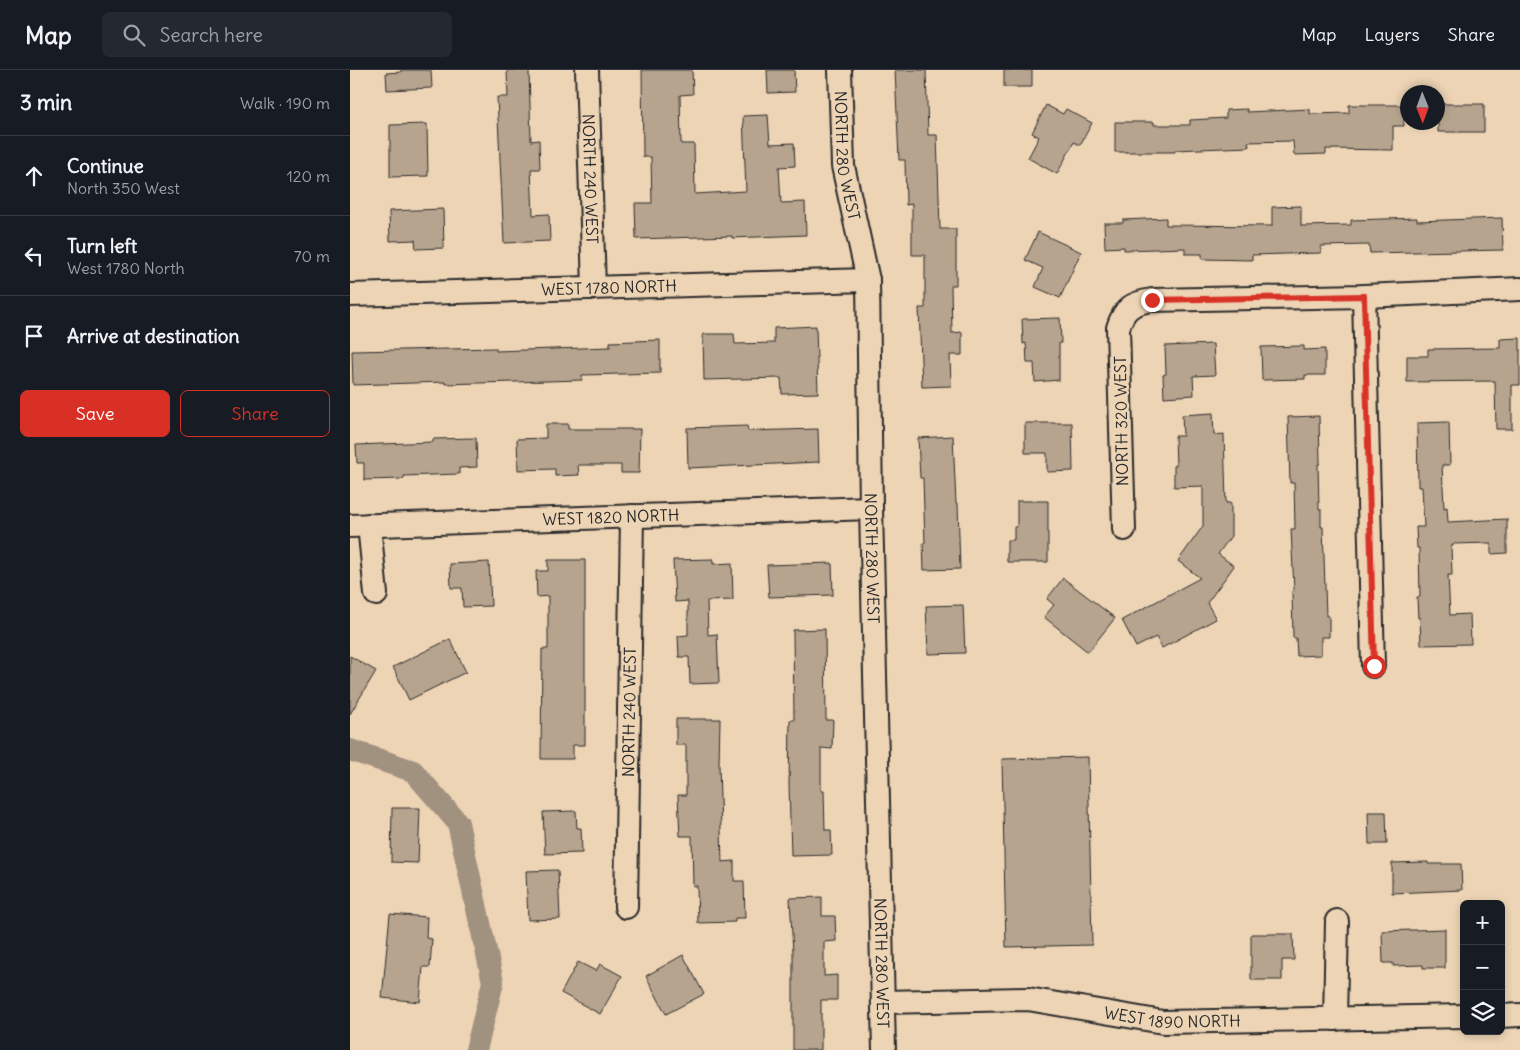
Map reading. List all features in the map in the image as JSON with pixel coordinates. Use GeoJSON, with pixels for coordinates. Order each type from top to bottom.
{"type":"FeatureCollection","features":[{"type":"Feature","properties":{"kind":"street","name":"NORTH 240 WEST"},"geometry":{"type":"LineString","coordinates":[[587,70],[594,288]]}},
{"type":"Feature","properties":{"kind":"street","name":"NORTH 280 WEST"},"geometry":{"type":"LineString","coordinates":[[840,70],[842,166],[868,280],[871,508],[884,1050]]}},
{"type":"Feature","properties":{"kind":"street","name":"WEST 1780 NORTH"},"geometry":{"type":"LineString","coordinates":[[350,295],[868,280]]}},
{"type":"Feature","properties":{"kind":"street"},"geometry":{"type":"LineString","coordinates":[[1374,666],[1364,296],[1520,289]]}},
{"type":"Feature","properties":{"kind":"street","name":"NORTH 320 WEST"},"geometry":{"type":"LineString","coordinates":[[1124,529],[1118,328],[1123,313],[1138,302],[1152,300],[1364,296]]}},
{"type":"Feature","properties":{"kind":"street","name":"WEST 1820 NORTH"},"geometry":{"type":"LineString","coordinates":[[360,526],[871,508]]}},
{"type":"Feature","properties":{"kind":"street","name":"NORTH 240 WEST"},"geometry":{"type":"LineString","coordinates":[[626,907],[632,516]]}},
{"type":"Feature","properties":{"kind":"street"},"geometry":{"type":"LineString","coordinates":[[360,526],[376,594]]}},
{"type":"Feature","properties":{"kind":"street"},"geometry":{"type":"LineString","coordinates":[[1335,1019],[1337,921]]}},
{"type":"Feature","properties":{"kind":"street","name":"WEST 1890 NORTH"},"geometry":{"type":"LineString","coordinates":[[882,1002],[1028,999],[1163,1022],[1460,1016]]}},
{"type":"Feature","properties":{"kind":"street"},"geometry":{"type":"LineString","coordinates":[[1505,1016],[1520,1015]]}},
{"type":"Feature","properties":{"kind":"building"},"geometry":{"type":"Polygon","coordinates":[[[401,70],[431,70],[432,88],[387,90],[386,73],[401,72],[401,70]]]}},
{"type":"Feature","properties":{"kind":"building"},"geometry":{"type":"Polygon","coordinates":[[[507,70],[529,70],[531,141],[539,140],[540,169],[531,169],[533,215],[549,214],[550,241],[504,243],[497,97],[508,97],[507,70]]]}},
{"type":"Feature","properties":{"kind":"building"},"geometry":{"type":"Polygon","coordinates":[[[642,70],[692,70],[693,94],[680,95],[681,144],[694,144],[695,194],[746,191],[743,116],[768,115],[770,144],[794,143],[795,166],[779,167],[781,203],[805,202],[806,235],[636,239],[635,203],[652,203],[651,157],[643,157],[642,70]]]}},
{"type":"Feature","properties":{"kind":"building"},"geometry":{"type":"Polygon","coordinates":[[[767,70],[794,70],[795,92],[768,93],[767,70]]]}},
{"type":"Feature","properties":{"kind":"building"},"geometry":{"type":"Polygon","coordinates":[[[895,70],[926,70],[928,135],[937,135],[940,229],[956,229],[956,285],[951,285],[952,333],[962,332],[962,355],[950,355],[951,386],[922,387],[919,308],[925,308],[925,255],[912,255],[912,204],[906,205],[905,160],[899,160],[895,70]]]}},
{"type":"Feature","properties":{"kind":"building"},"geometry":{"type":"Polygon","coordinates":[[[1004,70],[1032,70],[1032,87],[1004,87],[1004,70]]]}},
{"type":"Feature","properties":{"kind":"building"},"geometry":{"type":"Polygon","coordinates":[[[1445,104],[1484,104],[1484,132],[1438,132],[1438,130],[1445,130],[1445,104]]]}},
{"type":"Feature","properties":{"kind":"building"},"geometry":{"type":"Polygon","coordinates":[[[1046,105],[1063,114],[1066,109],[1092,123],[1080,145],[1074,142],[1057,174],[1028,158],[1039,137],[1032,133],[1046,105]]]}},
{"type":"Feature","properties":{"kind":"building"},"geometry":{"type":"Polygon","coordinates":[[[1349,105],[1400,105],[1400,126],[1393,126],[1393,150],[1326,149],[1326,154],[1294,155],[1293,141],[1248,142],[1249,147],[1175,150],[1175,152],[1115,152],[1115,122],[1154,122],[1154,125],[1190,125],[1190,120],[1226,118],[1226,110],[1247,109],[1247,112],[1310,109],[1310,114],[1349,113],[1349,105]]]}},
{"type":"Feature","properties":{"kind":"building"},"geometry":{"type":"Polygon","coordinates":[[[427,124],[428,176],[390,177],[390,125],[427,124]]]}},
{"type":"Feature","properties":{"kind":"building"},"geometry":{"type":"Polygon","coordinates":[[[1301,206],[1301,226],[1351,225],[1351,220],[1417,218],[1417,221],[1502,218],[1503,250],[1370,253],[1369,245],[1321,246],[1321,253],[1252,255],[1252,260],[1202,259],[1202,254],[1185,254],[1185,248],[1124,250],[1124,247],[1105,248],[1104,223],[1123,223],[1123,220],[1166,218],[1166,225],[1272,226],[1272,207],[1301,206]]]}},
{"type":"Feature","properties":{"kind":"building"},"geometry":{"type":"Polygon","coordinates":[[[443,209],[444,248],[416,249],[415,240],[390,241],[389,211],[443,209]]]}},
{"type":"Feature","properties":{"kind":"building"},"geometry":{"type":"Polygon","coordinates":[[[1038,232],[1081,252],[1060,298],[1035,287],[1043,268],[1025,260],[1038,232]]]}},
{"type":"Feature","properties":{"kind":"building"},"geometry":{"type":"Polygon","coordinates":[[[1060,318],[1059,380],[1035,382],[1034,363],[1027,363],[1026,343],[1023,344],[1022,319],[1060,318]]]}},
{"type":"Feature","properties":{"kind":"building"},"geometry":{"type":"Polygon","coordinates":[[[816,326],[818,393],[782,394],[781,378],[704,380],[703,334],[734,334],[735,344],[774,343],[774,328],[816,326]]]}},
{"type":"Feature","properties":{"kind":"building"},"geometry":{"type":"Polygon","coordinates":[[[1520,338],[1520,385],[1512,385],[1512,429],[1496,429],[1495,381],[1407,382],[1407,356],[1428,356],[1428,349],[1500,348],[1500,339],[1520,338]]]}},
{"type":"Feature","properties":{"kind":"building"},"geometry":{"type":"Polygon","coordinates":[[[660,340],[660,373],[582,375],[582,380],[353,385],[352,351],[496,348],[496,351],[610,347],[610,342],[660,340]]]}},
{"type":"Feature","properties":{"kind":"building"},"geometry":{"type":"Polygon","coordinates":[[[1213,344],[1215,375],[1193,376],[1194,395],[1164,397],[1163,375],[1166,374],[1165,346],[1213,344]]]}},
{"type":"Feature","properties":{"kind":"building"},"geometry":{"type":"Polygon","coordinates":[[[1304,346],[1304,350],[1325,349],[1325,375],[1305,375],[1305,379],[1262,380],[1261,347],[1304,346]]]}},
{"type":"Feature","properties":{"kind":"building"},"geometry":{"type":"Polygon","coordinates":[[[1213,413],[1214,435],[1224,434],[1226,503],[1231,503],[1231,536],[1218,554],[1234,566],[1207,603],[1216,619],[1162,648],[1156,637],[1136,647],[1122,620],[1200,578],[1178,561],[1203,526],[1203,486],[1174,487],[1174,466],[1176,466],[1175,436],[1183,436],[1182,415],[1213,413]]]}},
{"type":"Feature","properties":{"kind":"building"},"geometry":{"type":"Polygon","coordinates":[[[1319,416],[1319,509],[1321,509],[1321,527],[1323,527],[1326,616],[1329,616],[1329,637],[1321,637],[1321,655],[1297,656],[1296,638],[1293,638],[1292,591],[1294,590],[1291,529],[1295,529],[1294,483],[1290,483],[1288,417],[1319,416]]]}},
{"type":"Feature","properties":{"kind":"building"},"geometry":{"type":"Polygon","coordinates":[[[1449,422],[1450,465],[1442,465],[1444,508],[1447,507],[1448,522],[1507,519],[1507,553],[1491,554],[1491,543],[1453,544],[1451,546],[1452,575],[1448,575],[1450,615],[1470,614],[1471,644],[1421,645],[1417,597],[1420,597],[1419,548],[1417,548],[1416,527],[1424,527],[1422,487],[1418,487],[1417,423],[1449,422]]]}},
{"type":"Feature","properties":{"kind":"building"},"geometry":{"type":"Polygon","coordinates":[[[1025,423],[1072,423],[1073,471],[1047,472],[1047,453],[1025,453],[1025,423]]]}},
{"type":"Feature","properties":{"kind":"building"},"geometry":{"type":"Polygon","coordinates":[[[546,424],[568,424],[568,429],[640,429],[639,473],[621,473],[621,465],[578,465],[579,475],[555,476],[555,469],[518,470],[517,439],[546,438],[546,424]]]}},
{"type":"Feature","properties":{"kind":"building"},"geometry":{"type":"Polygon","coordinates":[[[747,426],[748,431],[818,429],[819,462],[688,468],[687,428],[747,426]]]}},
{"type":"Feature","properties":{"kind":"building"},"geometry":{"type":"Polygon","coordinates":[[[953,436],[960,569],[924,570],[923,478],[920,478],[918,438],[953,436]]]}},
{"type":"Feature","properties":{"kind":"building"},"geometry":{"type":"Polygon","coordinates":[[[476,438],[477,467],[459,468],[459,474],[404,476],[404,479],[364,480],[364,463],[357,463],[356,445],[433,442],[433,439],[476,438]]]}},
{"type":"Feature","properties":{"kind":"building"},"geometry":{"type":"Polygon","coordinates":[[[1017,501],[1048,501],[1048,562],[1007,562],[1007,540],[1014,540],[1014,527],[1017,527],[1017,501]]]}},
{"type":"Feature","properties":{"kind":"building"},"geometry":{"type":"Polygon","coordinates":[[[713,559],[713,564],[732,563],[733,600],[707,601],[708,635],[717,634],[719,683],[690,684],[689,657],[679,657],[678,636],[688,635],[688,601],[675,602],[673,560],[713,559]]]}},
{"type":"Feature","properties":{"kind":"building"},"geometry":{"type":"Polygon","coordinates":[[[548,560],[585,560],[585,745],[573,745],[573,759],[541,759],[542,649],[548,649],[548,596],[537,597],[536,571],[548,571],[548,560]]]}},
{"type":"Feature","properties":{"kind":"building"},"geometry":{"type":"Polygon","coordinates":[[[489,562],[491,606],[463,607],[462,588],[451,588],[450,564],[489,562]]]}},
{"type":"Feature","properties":{"kind":"building"},"geometry":{"type":"Polygon","coordinates":[[[832,563],[833,595],[769,597],[767,565],[832,563]]]}},
{"type":"Feature","properties":{"kind":"building"},"geometry":{"type":"Polygon","coordinates":[[[1063,578],[1115,618],[1088,652],[1044,617],[1054,605],[1047,599],[1063,578]]]}},
{"type":"Feature","properties":{"kind":"building"},"geometry":{"type":"Polygon","coordinates":[[[963,605],[965,653],[928,654],[926,606],[963,605]]]}},
{"type":"Feature","properties":{"kind":"building"},"geometry":{"type":"Polygon","coordinates":[[[825,629],[826,720],[833,720],[832,749],[821,748],[821,791],[824,791],[825,830],[831,830],[832,855],[791,856],[789,784],[790,720],[794,720],[793,630],[825,629]]]}},
{"type":"Feature","properties":{"kind":"building"},"geometry":{"type":"Polygon","coordinates":[[[450,639],[466,672],[409,700],[393,667],[450,639]]]}},
{"type":"Feature","properties":{"kind":"building"},"geometry":{"type":"Polygon","coordinates":[[[350,656],[376,671],[350,714],[350,656]]]}},
{"type":"Feature","properties":{"kind":"building"},"geometry":{"type":"Polygon","coordinates":[[[676,719],[720,719],[719,765],[722,862],[734,861],[734,881],[744,881],[745,918],[735,918],[735,922],[698,923],[697,886],[693,886],[692,836],[680,836],[678,795],[686,795],[686,745],[676,745],[676,719]]]}},
{"type":"Feature","properties":{"kind":"building"},"geometry":{"type":"Polygon","coordinates":[[[1088,757],[1092,945],[1006,947],[1002,759],[1088,757]]]}},
{"type":"Feature","properties":{"kind":"building"},"geometry":{"type":"Polygon","coordinates":[[[392,808],[420,808],[418,863],[391,862],[392,808]]]}},
{"type":"Feature","properties":{"kind":"building"},"geometry":{"type":"Polygon","coordinates":[[[576,811],[577,828],[581,828],[582,853],[545,854],[543,812],[576,811]]]}},
{"type":"Feature","properties":{"kind":"building"},"geometry":{"type":"Polygon","coordinates":[[[1368,812],[1386,812],[1387,844],[1369,844],[1368,812]]]}},
{"type":"Feature","properties":{"kind":"building"},"geometry":{"type":"Polygon","coordinates":[[[1428,862],[1428,864],[1461,864],[1462,890],[1392,893],[1392,863],[1428,862]]]}},
{"type":"Feature","properties":{"kind":"building"},"geometry":{"type":"Polygon","coordinates":[[[558,870],[560,919],[528,920],[526,871],[558,870]]]}},
{"type":"Feature","properties":{"kind":"building"},"geometry":{"type":"Polygon","coordinates":[[[822,897],[822,916],[835,916],[836,941],[824,942],[824,976],[837,975],[837,1000],[821,1000],[821,1050],[793,1050],[793,953],[790,898],[822,897]]]}},
{"type":"Feature","properties":{"kind":"building"},"geometry":{"type":"Polygon","coordinates":[[[390,914],[427,917],[426,938],[432,939],[430,967],[423,967],[420,1002],[382,998],[390,914]]]}},
{"type":"Feature","properties":{"kind":"building"},"geometry":{"type":"Polygon","coordinates":[[[1445,929],[1445,968],[1423,968],[1423,965],[1393,966],[1393,963],[1383,963],[1382,931],[1445,929]]]}},
{"type":"Feature","properties":{"kind":"building"},"geometry":{"type":"Polygon","coordinates":[[[1251,934],[1293,934],[1294,960],[1282,960],[1282,980],[1251,980],[1251,934]]]}},
{"type":"Feature","properties":{"kind":"building"},"geometry":{"type":"Polygon","coordinates":[[[683,955],[704,994],[666,1014],[646,976],[683,955]]]}},
{"type":"Feature","properties":{"kind":"building"},"geometry":{"type":"Polygon","coordinates":[[[578,962],[596,971],[600,964],[622,976],[600,1014],[561,993],[578,962]]]}},
{"type":"Feature","properties":{"kind":"waterway"},"geometry":{"type":"LineString","coordinates":[[350,750],[413,771],[458,823],[493,982],[476,1050]]}},
{"type":"Feature","properties":{"kind":"route"},"geometry":{"type":"LineString","coordinates":[[1152,300],[1364,296],[1374,666]]}}]}
